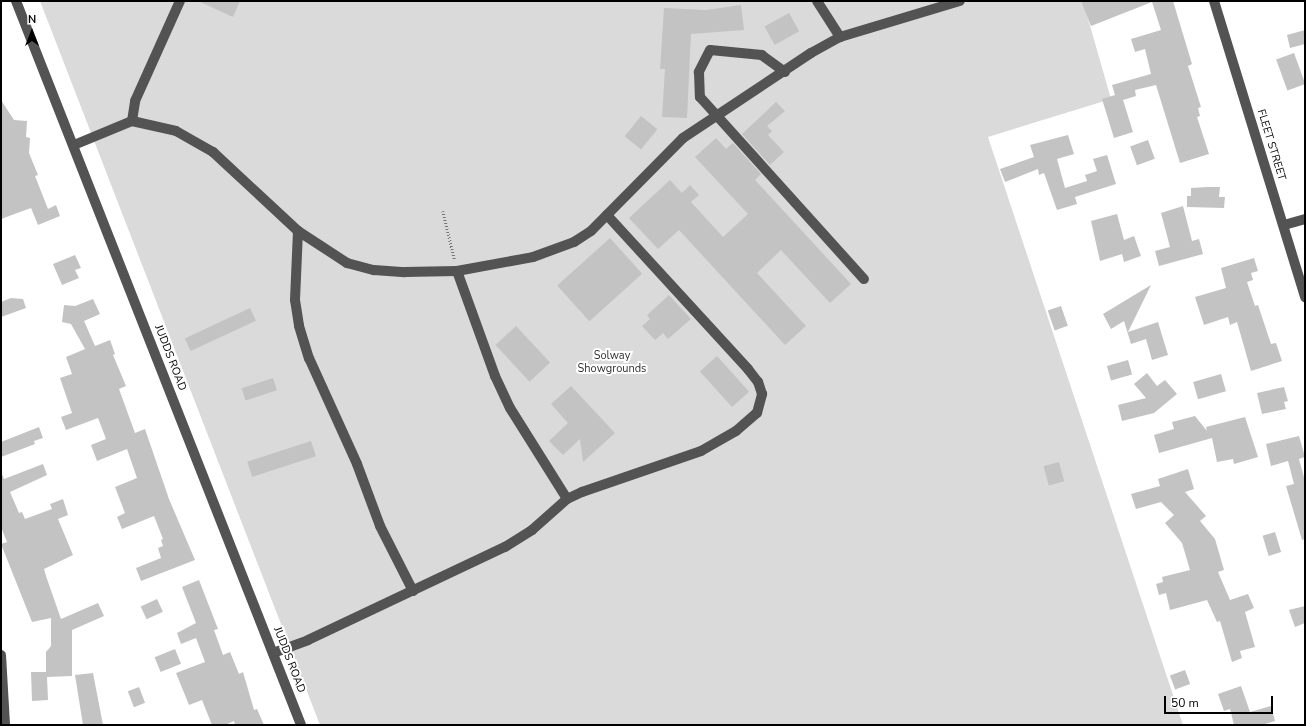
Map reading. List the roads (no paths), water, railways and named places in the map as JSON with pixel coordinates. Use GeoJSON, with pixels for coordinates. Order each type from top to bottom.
{"type":"FeatureCollection","features":[{"type":"Feature","properties":{"kind":"street","name":"JUDDS ROAD"},"geometry":{"type":"LineString","coordinates":[[16,1],[74,145],[301,725]]}},
{"type":"Feature","properties":{"kind":"street"},"geometry":{"type":"LineString","coordinates":[[132,121],[135,101],[180,1]]}},
{"type":"Feature","properties":{"kind":"street"},"geometry":{"type":"LineString","coordinates":[[817,1],[840,38]]}},
{"type":"Feature","properties":{"kind":"street"},"geometry":{"type":"LineString","coordinates":[[74,145],[132,121],[176,132],[213,152],[298,231],[317,246],[348,263],[374,270],[405,272],[457,271],[533,257],[556,250],[591,231],[683,138],[785,72],[811,53],[840,38],[960,1]]}},
{"type":"Feature","properties":{"kind":"street","name":"FLEET STREET"},"geometry":{"type":"LineString","coordinates":[[1214,1],[1305,297]]}},
{"type":"Feature","properties":{"kind":"street"},"geometry":{"type":"LineString","coordinates":[[785,72],[762,55],[710,50],[699,72],[700,97],[864,278]]}},
{"type":"Feature","properties":{"kind":"street"},"geometry":{"type":"LineString","coordinates":[[273,653],[308,640],[505,547],[532,530],[567,499],[712,446],[753,418],[762,401],[761,388],[748,369],[607,215]]}},
{"type":"Feature","properties":{"kind":"street"},"geometry":{"type":"LineString","coordinates":[[1284,225],[1305,219]]}},
{"type":"Feature","properties":{"kind":"street"},"geometry":{"type":"LineString","coordinates":[[298,231],[295,300],[299,326],[308,358],[357,464],[392,552],[413,591]]}},
{"type":"Feature","properties":{"kind":"street"},"geometry":{"type":"LineString","coordinates":[[457,271],[495,376],[510,408],[567,499]]}},
{"type":"Feature","properties":{"kind":"street"},"geometry":{"type":"LineString","coordinates":[[1,655],[5,725]]}},
{"type":"Feature","properties":{"kind":"park label","name":"Solway Showgrounds"},"geometry":{"type":"Point","coordinates":[612,363]}}]}
